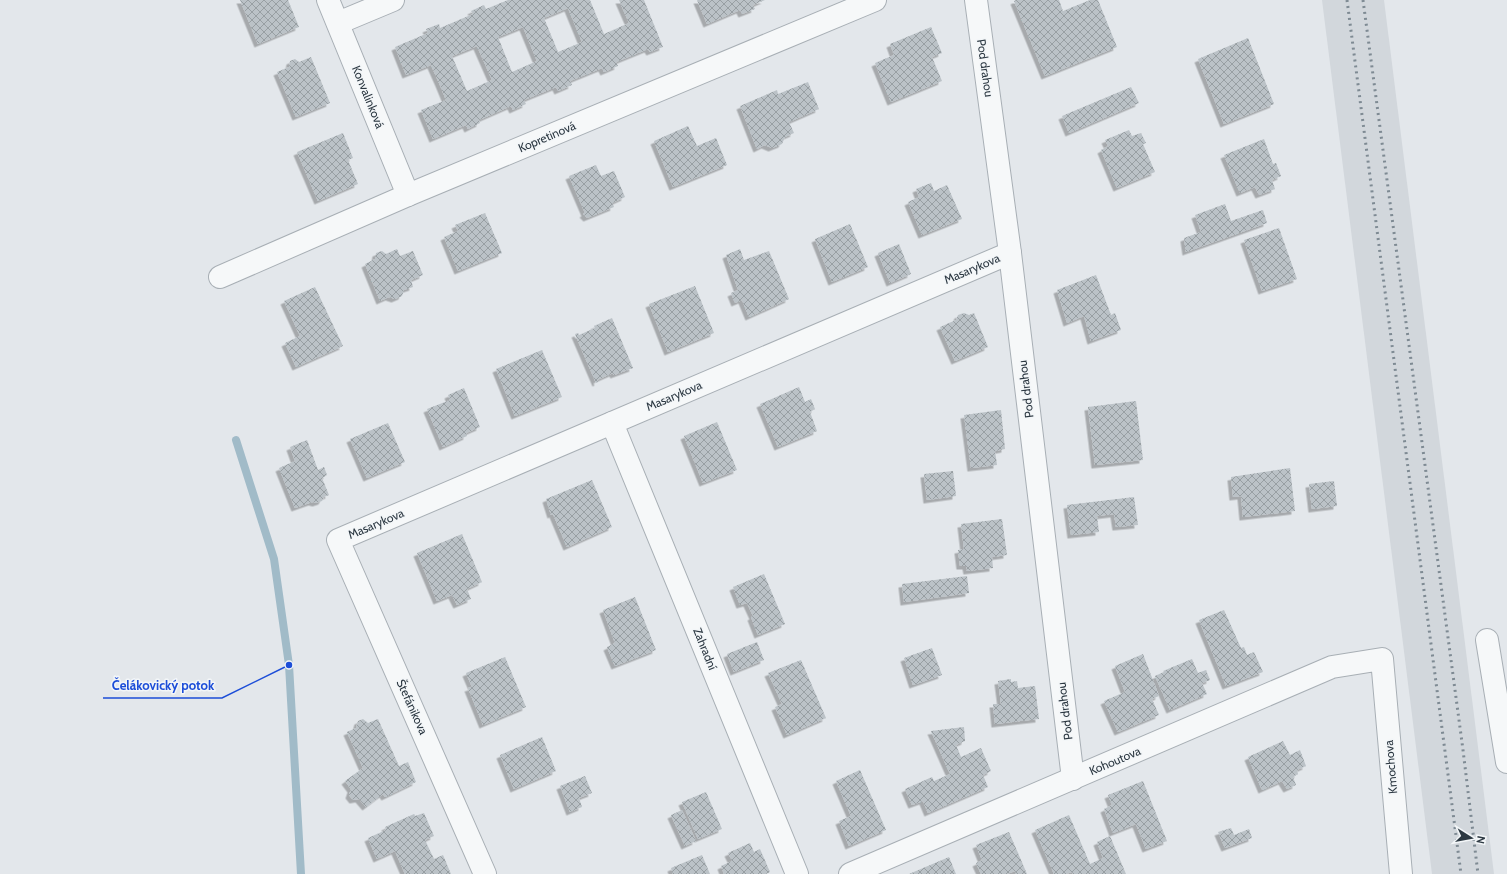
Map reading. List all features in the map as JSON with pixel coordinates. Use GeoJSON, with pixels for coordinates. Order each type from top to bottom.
{"type":"FeatureCollection","features":[{"type":"Feature","properties":{"kind":"street","name":"Konvalinková"},"geometry":{"type":"LineString","coordinates":[[328,0],[408,194]]}},
{"type":"Feature","properties":{"kind":"street"},"geometry":{"type":"LineString","coordinates":[[338,24],[393,0]]}},
{"type":"Feature","properties":{"kind":"street","name":"Kopretinová"},"geometry":{"type":"LineString","coordinates":[[220,277],[408,194],[875,0]]}},
{"type":"Feature","properties":{"kind":"street","name":"Pod drahou"},"geometry":{"type":"LineString","coordinates":[[976,0],[1010,253],[1073,779]]}},
{"type":"Feature","properties":{"kind":"street","name":"Masarykova"},"geometry":{"type":"LineString","coordinates":[[338,540],[1010,253]]}},
{"type":"Feature","properties":{"kind":"street","name":"Zahradní"},"geometry":{"type":"LineString","coordinates":[[612,423],[797,874]]}},
{"type":"Feature","properties":{"kind":"street","name":"Štefánikova"},"geometry":{"type":"LineString","coordinates":[[338,540],[486,874]]}},
{"type":"Feature","properties":{"kind":"street"},"geometry":{"type":"LineString","coordinates":[[1487,640],[1507,762]]}},
{"type":"Feature","properties":{"kind":"street","name":"Kohoutova"},"geometry":{"type":"LineString","coordinates":[[850,874],[1332,667],[1382,660]]}},
{"type":"Feature","properties":{"kind":"street","name":"Kmochova"},"geometry":{"type":"LineString","coordinates":[[1382,660],[1401,874]]}},
{"type":"Feature","properties":{"kind":"shaded area"},"geometry":{"type":"Polygon","coordinates":[[[1322,0],[1384,0],[1494,874],[1432,874],[1322,0]]]}},
{"type":"Feature","properties":{"kind":"building"},"geometry":{"type":"Polygon","coordinates":[[[240,0],[288,0],[299,27],[258,44],[240,0]]]}},
{"type":"Feature","properties":{"kind":"building"},"geometry":{"type":"Polygon","coordinates":[[[508,0],[590,0],[604,34],[629,23],[619,0],[644,0],[663,47],[650,52],[648,49],[616,62],[618,66],[604,72],[602,68],[570,81],[572,85],[558,91],[556,87],[524,100],[526,104],[513,110],[511,106],[479,120],[480,123],[468,129],[466,125],[433,139],[421,110],[446,100],[439,83],[431,65],[406,75],[395,47],[428,33],[426,29],[439,24],[440,28],[473,14],[471,11],[484,5],[486,9],[508,0]],[[568,8],[544,18],[558,52],[582,42],[568,8]],[[523,27],[498,37],[512,72],[537,61],[523,27]],[[477,46],[452,56],[467,91],[492,80],[477,46]]]}},
{"type":"Feature","properties":{"kind":"building"},"geometry":{"type":"Polygon","coordinates":[[[697,0],[765,0],[753,5],[755,9],[742,14],[740,10],[707,24],[697,0]]]}},
{"type":"Feature","properties":{"kind":"building"},"geometry":{"type":"Polygon","coordinates":[[[1059,0],[1063,11],[1090,0],[1098,0],[1117,47],[1045,76],[1014,1],[1059,0]]]}},
{"type":"Feature","properties":{"kind":"building"},"geometry":{"type":"Polygon","coordinates":[[[931,27],[942,53],[932,57],[942,81],[891,102],[875,63],[894,55],[890,44],[931,27]]]}},
{"type":"Feature","properties":{"kind":"building"},"geometry":{"type":"Polygon","coordinates":[[[1248,38],[1274,104],[1224,124],[1198,59],[1248,38]]]}},
{"type":"Feature","properties":{"kind":"building"},"geometry":{"type":"Polygon","coordinates":[[[311,57],[330,103],[296,117],[277,72],[289,67],[290,61],[295,59],[299,62],[311,57]]]}},
{"type":"Feature","properties":{"kind":"building"},"geometry":{"type":"Polygon","coordinates":[[[808,82],[819,109],[789,122],[794,133],[785,137],[782,144],[772,148],[765,145],[757,149],[740,106],[777,90],[778,94],[808,82]]]}},
{"type":"Feature","properties":{"kind":"building"},"geometry":{"type":"Polygon","coordinates":[[[1131,87],[1139,103],[1069,133],[1062,116],[1131,87]]]}},
{"type":"Feature","properties":{"kind":"building"},"geometry":{"type":"Polygon","coordinates":[[[688,126],[697,146],[716,138],[727,165],[673,187],[654,141],[688,126]]]}},
{"type":"Feature","properties":{"kind":"building"},"geometry":{"type":"Polygon","coordinates":[[[1129,130],[1132,136],[1141,133],[1146,143],[1143,144],[1155,172],[1117,188],[1101,150],[1108,146],[1105,140],[1129,130]]]}},
{"type":"Feature","properties":{"kind":"building"},"geometry":{"type":"Polygon","coordinates":[[[343,133],[353,158],[348,160],[358,184],[318,201],[297,152],[343,133]]]}},
{"type":"Feature","properties":{"kind":"building"},"geometry":{"type":"Polygon","coordinates":[[[1264,139],[1273,164],[1276,163],[1281,176],[1272,180],[1275,189],[1259,195],[1255,187],[1240,193],[1224,155],[1264,139]]]}},
{"type":"Feature","properties":{"kind":"building"},"geometry":{"type":"Polygon","coordinates":[[[596,165],[601,176],[614,171],[625,197],[612,203],[614,207],[587,218],[583,214],[585,213],[569,176],[596,165]]]}},
{"type":"Feature","properties":{"kind":"building"},"geometry":{"type":"Polygon","coordinates":[[[931,183],[934,191],[947,185],[962,219],[922,235],[908,202],[919,197],[916,189],[931,183]]]}},
{"type":"Feature","properties":{"kind":"building"},"geometry":{"type":"Polygon","coordinates":[[[1225,204],[1231,221],[1263,210],[1267,223],[1186,252],[1184,238],[1201,232],[1195,215],[1225,204]]]}},
{"type":"Feature","properties":{"kind":"building"},"geometry":{"type":"Polygon","coordinates":[[[485,213],[502,253],[458,271],[444,237],[458,231],[455,225],[485,213]]]}},
{"type":"Feature","properties":{"kind":"building"},"geometry":{"type":"Polygon","coordinates":[[[850,224],[868,267],[832,282],[815,239],[850,224]]]}},
{"type":"Feature","properties":{"kind":"building"},"geometry":{"type":"Polygon","coordinates":[[[1279,228],[1297,279],[1262,291],[1244,240],[1279,228]]]}},
{"type":"Feature","properties":{"kind":"building"},"geometry":{"type":"Polygon","coordinates":[[[899,244],[911,274],[890,283],[878,253],[899,244]]]}},
{"type":"Feature","properties":{"kind":"building"},"geometry":{"type":"Polygon","coordinates":[[[397,249],[400,256],[413,251],[423,275],[411,280],[413,287],[404,290],[402,296],[395,299],[389,297],[380,301],[365,264],[375,259],[376,253],[382,251],[386,254],[397,249]]]}},
{"type":"Feature","properties":{"kind":"building"},"geometry":{"type":"Polygon","coordinates":[[[740,249],[744,260],[769,251],[789,299],[749,317],[742,300],[735,303],[731,293],[738,290],[726,255],[740,249]]]}},
{"type":"Feature","properties":{"kind":"building"},"geometry":{"type":"Polygon","coordinates":[[[1096,275],[1111,315],[1115,313],[1121,330],[1091,341],[1084,316],[1067,323],[1057,290],[1096,275]]]}},
{"type":"Feature","properties":{"kind":"building"},"geometry":{"type":"Polygon","coordinates":[[[695,286],[714,333],[668,352],[649,304],[695,286]]]}},
{"type":"Feature","properties":{"kind":"building"},"geometry":{"type":"Polygon","coordinates":[[[315,287],[343,346],[296,367],[285,343],[300,336],[284,301],[315,287]]]}},
{"type":"Feature","properties":{"kind":"building"},"geometry":{"type":"Polygon","coordinates":[[[964,313],[969,315],[974,313],[988,347],[955,361],[940,327],[956,320],[958,315],[964,313]]]}},
{"type":"Feature","properties":{"kind":"building"},"geometry":{"type":"Polygon","coordinates":[[[612,318],[633,368],[614,375],[613,373],[597,380],[598,382],[596,383],[575,334],[578,333],[579,335],[612,318]]]}},
{"type":"Feature","properties":{"kind":"building"},"geometry":{"type":"Polygon","coordinates":[[[542,350],[562,397],[515,416],[496,369],[542,350]]]}},
{"type":"Feature","properties":{"kind":"building"},"geometry":{"type":"Polygon","coordinates":[[[799,387],[805,402],[811,399],[815,409],[810,412],[817,431],[778,447],[760,404],[799,387]]]}},
{"type":"Feature","properties":{"kind":"building"},"geometry":{"type":"Polygon","coordinates":[[[464,388],[480,427],[466,433],[467,436],[443,447],[427,409],[450,400],[448,395],[464,388]]]}},
{"type":"Feature","properties":{"kind":"building"},"geometry":{"type":"Polygon","coordinates":[[[1136,401],[1143,460],[1095,465],[1088,407],[1136,401]]]}},
{"type":"Feature","properties":{"kind":"building"},"geometry":{"type":"Polygon","coordinates":[[[1001,410],[1005,449],[995,451],[997,465],[971,468],[964,415],[1001,410]]]}},
{"type":"Feature","properties":{"kind":"building"},"geometry":{"type":"Polygon","coordinates":[[[717,422],[737,470],[703,483],[684,436],[717,422]]]}},
{"type":"Feature","properties":{"kind":"building"},"geometry":{"type":"Polygon","coordinates":[[[388,423],[405,462],[367,478],[350,439],[388,423]]]}},
{"type":"Feature","properties":{"kind":"building"},"geometry":{"type":"Polygon","coordinates":[[[307,440],[318,470],[324,467],[327,475],[322,478],[329,495],[324,497],[322,501],[316,503],[312,502],[295,508],[279,468],[295,461],[290,447],[307,440]]]}},
{"type":"Feature","properties":{"kind":"building"},"geometry":{"type":"Polygon","coordinates":[[[1290,468],[1295,511],[1243,517],[1241,496],[1233,497],[1231,477],[1290,468]]]}},
{"type":"Feature","properties":{"kind":"building"},"geometry":{"type":"Polygon","coordinates":[[[953,471],[956,496],[927,500],[924,474],[953,471]]]}},
{"type":"Feature","properties":{"kind":"building"},"geometry":{"type":"Polygon","coordinates":[[[592,480],[612,527],[567,547],[553,514],[551,515],[546,499],[592,480]]]}},
{"type":"Feature","properties":{"kind":"building"},"geometry":{"type":"Polygon","coordinates":[[[1334,481],[1337,506],[1312,509],[1309,484],[1334,481]]]}},
{"type":"Feature","properties":{"kind":"building"},"geometry":{"type":"Polygon","coordinates":[[[1134,497],[1138,525],[1116,527],[1114,514],[1097,516],[1099,532],[1071,535],[1067,505],[1134,497]]]}},
{"type":"Feature","properties":{"kind":"building"},"geometry":{"type":"Polygon","coordinates":[[[1002,519],[1007,555],[992,557],[993,568],[967,571],[966,566],[960,566],[958,550],[964,549],[961,524],[1002,519]]]}},
{"type":"Feature","properties":{"kind":"building"},"geometry":{"type":"Polygon","coordinates":[[[462,534],[482,582],[467,589],[471,599],[457,605],[452,595],[437,601],[417,553],[462,534]]]}},
{"type":"Feature","properties":{"kind":"building"},"geometry":{"type":"Polygon","coordinates":[[[764,574],[785,624],[758,635],[751,617],[753,616],[747,603],[740,605],[733,587],[764,574]]]}},
{"type":"Feature","properties":{"kind":"building"},"geometry":{"type":"Polygon","coordinates":[[[967,576],[969,593],[904,602],[902,584],[967,576]]]}},
{"type":"Feature","properties":{"kind":"building"},"geometry":{"type":"Polygon","coordinates":[[[635,597],[656,650],[615,666],[607,647],[615,643],[603,610],[635,597]]]}},
{"type":"Feature","properties":{"kind":"building"},"geometry":{"type":"Polygon","coordinates":[[[1224,610],[1241,648],[1244,647],[1247,655],[1254,652],[1263,672],[1226,686],[1199,620],[1224,610]]]}},
{"type":"Feature","properties":{"kind":"building"},"geometry":{"type":"Polygon","coordinates":[[[757,642],[764,660],[734,672],[727,654],[757,642]]]}},
{"type":"Feature","properties":{"kind":"building"},"geometry":{"type":"Polygon","coordinates":[[[932,648],[942,675],[913,685],[904,658],[932,648]]]}},
{"type":"Feature","properties":{"kind":"building"},"geometry":{"type":"Polygon","coordinates":[[[1143,654],[1159,696],[1152,699],[1159,715],[1118,732],[1104,701],[1125,692],[1115,666],[1143,654]]]}},
{"type":"Feature","properties":{"kind":"building"},"geometry":{"type":"Polygon","coordinates":[[[505,657],[526,707],[483,725],[468,688],[472,687],[466,673],[505,657]]]}},
{"type":"Feature","properties":{"kind":"building"},"geometry":{"type":"Polygon","coordinates":[[[1192,659],[1198,673],[1206,670],[1210,680],[1202,683],[1207,694],[1170,710],[1155,676],[1164,672],[1163,671],[1192,659]]]}},
{"type":"Feature","properties":{"kind":"building"},"geometry":{"type":"Polygon","coordinates":[[[801,660],[826,718],[787,735],[775,707],[782,704],[768,673],[801,660]]]}},
{"type":"Feature","properties":{"kind":"building"},"geometry":{"type":"Polygon","coordinates":[[[1011,679],[1011,682],[1017,681],[1018,688],[1035,686],[1039,719],[995,724],[993,704],[1001,704],[998,681],[1011,679]]]}},
{"type":"Feature","properties":{"kind":"building"},"geometry":{"type":"Polygon","coordinates":[[[363,719],[368,723],[378,719],[399,766],[408,762],[416,782],[385,797],[383,794],[366,807],[359,799],[353,800],[349,795],[351,789],[345,781],[363,768],[347,732],[356,728],[358,721],[363,719]]]}},
{"type":"Feature","properties":{"kind":"building"},"geometry":{"type":"Polygon","coordinates":[[[964,727],[965,741],[956,745],[961,757],[981,748],[991,771],[983,775],[988,787],[928,813],[923,801],[912,805],[905,789],[932,777],[934,781],[950,774],[931,731],[964,727]]]}},
{"type":"Feature","properties":{"kind":"building"},"geometry":{"type":"Polygon","coordinates":[[[542,737],[556,771],[514,789],[500,755],[542,737]]]}},
{"type":"Feature","properties":{"kind":"building"},"geometry":{"type":"Polygon","coordinates":[[[1283,741],[1290,755],[1300,750],[1306,766],[1297,770],[1298,774],[1293,777],[1296,785],[1287,789],[1282,781],[1262,790],[1248,757],[1283,741]]]}},
{"type":"Feature","properties":{"kind":"building"},"geometry":{"type":"Polygon","coordinates":[[[860,770],[886,830],[849,846],[839,821],[851,816],[836,781],[860,770]]]}},
{"type":"Feature","properties":{"kind":"building"},"geometry":{"type":"Polygon","coordinates":[[[585,776],[592,793],[579,798],[582,807],[570,812],[560,786],[585,776]]]}},
{"type":"Feature","properties":{"kind":"building"},"geometry":{"type":"Polygon","coordinates":[[[1143,781],[1167,841],[1146,849],[1136,824],[1113,833],[1104,809],[1112,805],[1108,795],[1143,781]]]}},
{"type":"Feature","properties":{"kind":"building"},"geometry":{"type":"Polygon","coordinates":[[[706,792],[722,829],[698,839],[682,802],[706,792]]]}},
{"type":"Feature","properties":{"kind":"building"},"geometry":{"type":"Polygon","coordinates":[[[682,810],[696,841],[685,846],[671,815],[682,810]]]}},
{"type":"Feature","properties":{"kind":"building"},"geometry":{"type":"Polygon","coordinates":[[[424,813],[434,836],[425,840],[434,859],[443,855],[451,874],[405,874],[395,851],[377,859],[368,838],[386,830],[385,827],[414,814],[415,816],[424,813]]]}},
{"type":"Feature","properties":{"kind":"building"},"geometry":{"type":"Polygon","coordinates":[[[1069,815],[1090,864],[1103,858],[1097,842],[1110,836],[1126,874],[1073,874],[1072,872],[1066,874],[1054,874],[1035,830],[1069,815]]]}},
{"type":"Feature","properties":{"kind":"building"},"geometry":{"type":"Polygon","coordinates":[[[1231,828],[1234,835],[1249,829],[1252,838],[1225,848],[1218,832],[1231,828]]]}},
{"type":"Feature","properties":{"kind":"building"},"geometry":{"type":"Polygon","coordinates":[[[1009,832],[1027,874],[1016,874],[1015,871],[1007,874],[981,874],[976,863],[982,860],[976,845],[1009,832]]]}},
{"type":"Feature","properties":{"kind":"building"},"geometry":{"type":"Polygon","coordinates":[[[750,843],[754,852],[760,849],[770,872],[766,874],[724,874],[721,866],[732,861],[728,853],[750,843]]]}},
{"type":"Feature","properties":{"kind":"building"},"geometry":{"type":"Polygon","coordinates":[[[702,855],[710,874],[673,874],[671,868],[702,855]]]}},
{"type":"Feature","properties":{"kind":"building"},"geometry":{"type":"Polygon","coordinates":[[[949,857],[956,874],[909,874],[949,857]]]}},
{"type":"Feature","properties":{"kind":"waterway"},"geometry":{"type":"LineString","coordinates":[[236,440],[274,559],[289,665],[301,874]]}},
{"type":"Feature","properties":{"kind":"railway"},"geometry":{"type":"LineString","coordinates":[[1347,0],[1461,874]]}},
{"type":"Feature","properties":{"kind":"railway"},"geometry":{"type":"LineString","coordinates":[[1363,0],[1463,750],[1478,874]]}},
{"type":"Feature","properties":{"kind":"place","name":"Čelákovický potok"},"geometry":{"type":"Point","coordinates":[289,665]}}]}
